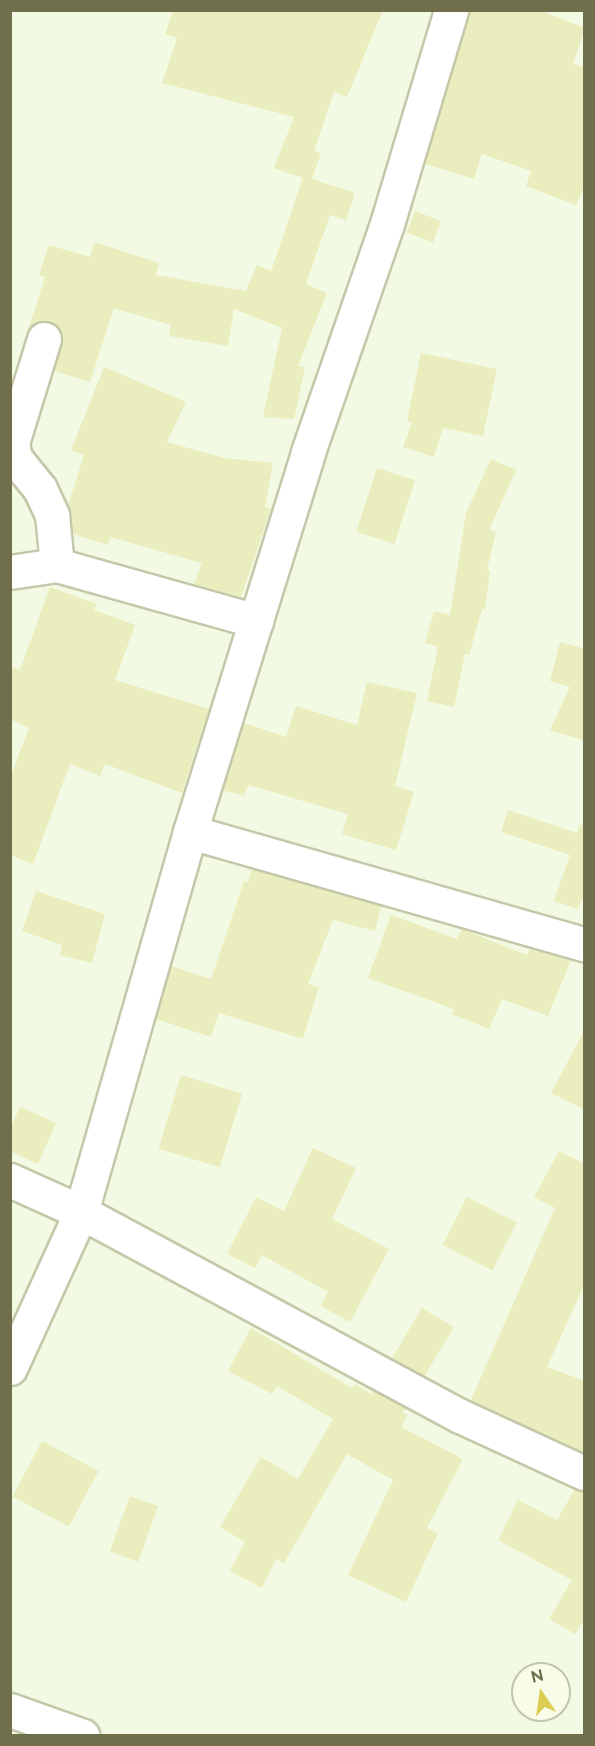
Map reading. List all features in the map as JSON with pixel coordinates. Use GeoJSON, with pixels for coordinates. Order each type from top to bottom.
{"type":"FeatureCollection","features":[{"type":"Feature","properties":{"kind":"street"},"geometry":{"type":"LineString","coordinates":[[10,1368],[81,1212],[190,832],[308,452],[387,224],[451,10]]}},
{"type":"Feature","properties":{"kind":"street"},"geometry":{"type":"LineString","coordinates":[[44,339],[12,443],[15,458],[40,489],[52,515],[57,565]]}},
{"type":"Feature","properties":{"kind":"street"},"geometry":{"type":"LineString","coordinates":[[10,572],[57,565],[256,621]]}},
{"type":"Feature","properties":{"kind":"street"},"geometry":{"type":"LineString","coordinates":[[190,832],[584,940]]}},
{"type":"Feature","properties":{"kind":"street"},"geometry":{"type":"LineString","coordinates":[[10,1180],[81,1212],[460,1416],[585,1473]]}},
{"type":"Feature","properties":{"kind":"street"},"geometry":{"type":"LineString","coordinates":[[10,1710],[83,1736]]}},
{"type":"Feature","properties":{"kind":"building"},"geometry":{"type":"Polygon","coordinates":[[[173,10],[383,10],[347,97],[334,92],[314,151],[321,153],[312,179],[355,193],[346,220],[330,215],[306,284],[327,293],[298,366],[305,367],[294,419],[263,417],[282,328],[234,309],[228,346],[169,336],[171,325],[114,308],[90,382],[54,371],[62,344],[57,326],[40,321],[28,331],[45,277],[39,275],[49,245],[90,257],[94,242],[159,263],[156,275],[246,291],[257,265],[271,271],[303,178],[274,168],[294,117],[162,83],[177,38],[165,34],[173,10]]]}},
{"type":"Feature","properties":{"kind":"building"},"geometry":{"type":"Polygon","coordinates":[[[469,10],[539,10],[585,28],[573,64],[585,68],[585,184],[576,205],[526,186],[531,171],[482,154],[474,179],[425,164],[469,10]]]}},
{"type":"Feature","properties":{"kind":"building"},"geometry":{"type":"Polygon","coordinates":[[[415,211],[441,221],[433,243],[407,232],[415,211]]]}},
{"type":"Feature","properties":{"kind":"building"},"geometry":{"type":"Polygon","coordinates":[[[421,353],[497,369],[483,436],[443,428],[434,457],[403,447],[412,422],[407,421],[421,353]]]}},
{"type":"Feature","properties":{"kind":"building"},"geometry":{"type":"Polygon","coordinates":[[[104,367],[186,402],[167,442],[224,458],[273,463],[265,507],[271,509],[241,597],[194,584],[202,563],[110,537],[108,545],[73,534],[68,506],[84,455],[71,450],[104,367]]]}},
{"type":"Feature","properties":{"kind":"building"},"geometry":{"type":"Polygon","coordinates":[[[491,459],[516,470],[489,530],[496,532],[487,570],[490,571],[485,610],[482,609],[469,655],[465,654],[454,707],[427,701],[438,647],[425,643],[434,611],[450,615],[466,513],[491,459]]]}},
{"type":"Feature","properties":{"kind":"building"},"geometry":{"type":"Polygon","coordinates":[[[377,468],[415,480],[394,544],[356,532],[377,468]]]}},
{"type":"Feature","properties":{"kind":"building"},"geometry":{"type":"Polygon","coordinates":[[[50,587],[97,604],[94,610],[135,625],[115,680],[209,709],[182,793],[105,764],[100,776],[70,764],[33,864],[10,855],[10,778],[29,728],[10,719],[10,666],[20,670],[50,587]]]}},
{"type":"Feature","properties":{"kind":"building"},"geometry":{"type":"Polygon","coordinates":[[[560,642],[585,649],[585,741],[550,730],[570,687],[550,681],[560,642]]]}},
{"type":"Feature","properties":{"kind":"building"},"geometry":{"type":"Polygon","coordinates":[[[367,682],[417,693],[395,786],[414,792],[396,850],[342,834],[348,814],[248,785],[244,796],[223,790],[244,723],[286,737],[296,706],[357,725],[367,682]]]}},
{"type":"Feature","properties":{"kind":"building"},"geometry":{"type":"Polygon","coordinates":[[[508,810],[577,833],[580,825],[585,825],[585,891],[578,909],[554,901],[570,855],[501,832],[508,810]]]}},
{"type":"Feature","properties":{"kind":"building"},"geometry":{"type":"Polygon","coordinates":[[[252,869],[381,906],[375,931],[333,920],[308,984],[319,987],[303,1039],[219,1013],[211,1037],[156,1019],[171,966],[211,979],[244,881],[248,882],[252,869]]]}},
{"type":"Feature","properties":{"kind":"building"},"geometry":{"type":"Polygon","coordinates":[[[36,891],[105,914],[92,963],[60,955],[62,945],[22,931],[36,891]]]}},
{"type":"Feature","properties":{"kind":"building"},"geometry":{"type":"Polygon","coordinates":[[[391,915],[457,939],[462,929],[527,955],[530,948],[571,960],[548,1016],[502,999],[489,1029],[452,1014],[454,1009],[368,978],[391,915]]]}},
{"type":"Feature","properties":{"kind":"building"},"geometry":{"type":"Polygon","coordinates":[[[585,1029],[585,1110],[551,1093],[585,1029]]]}},
{"type":"Feature","properties":{"kind":"building"},"geometry":{"type":"Polygon","coordinates":[[[181,1075],[242,1094],[220,1167],[158,1149],[181,1075]]]}},
{"type":"Feature","properties":{"kind":"building"},"geometry":{"type":"Polygon","coordinates":[[[20,1107],[56,1123],[38,1164],[10,1151],[10,1129],[20,1107]]]}},
{"type":"Feature","properties":{"kind":"building"},"geometry":{"type":"Polygon","coordinates":[[[313,1148],[356,1168],[332,1219],[389,1249],[350,1322],[321,1306],[328,1292],[262,1255],[255,1268],[227,1254],[256,1197],[284,1211],[313,1148]]]}},
{"type":"Feature","properties":{"kind":"building"},"geometry":{"type":"Polygon","coordinates":[[[559,1151],[585,1164],[585,1283],[547,1367],[585,1381],[585,1453],[471,1400],[555,1208],[534,1197],[559,1151]]]}},
{"type":"Feature","properties":{"kind":"building"},"geometry":{"type":"Polygon","coordinates":[[[467,1197],[517,1222],[492,1271],[442,1245],[467,1197]]]}},
{"type":"Feature","properties":{"kind":"building"},"geometry":{"type":"Polygon","coordinates":[[[422,1308],[454,1327],[424,1377],[392,1358],[422,1308]]]}},
{"type":"Feature","properties":{"kind":"building"},"geometry":{"type":"Polygon","coordinates":[[[251,1328],[352,1388],[354,1384],[371,1394],[374,1391],[406,1408],[403,1413],[408,1415],[401,1427],[463,1459],[427,1528],[438,1533],[406,1602],[348,1575],[393,1480],[347,1454],[284,1563],[276,1559],[262,1588],[230,1571],[245,1542],[220,1527],[261,1457],[298,1479],[333,1419],[277,1386],[272,1394],[228,1371],[251,1328]]]}},
{"type":"Feature","properties":{"kind":"building"},"geometry":{"type":"Polygon","coordinates":[[[42,1441],[99,1471],[69,1527],[12,1497],[42,1441]]]}},
{"type":"Feature","properties":{"kind":"building"},"geometry":{"type":"Polygon","coordinates":[[[575,1489],[585,1492],[585,1618],[575,1634],[549,1619],[572,1580],[498,1540],[518,1500],[557,1520],[575,1489]]]}},
{"type":"Feature","properties":{"kind":"building"},"geometry":{"type":"Polygon","coordinates":[[[130,1496],[158,1506],[138,1562],[110,1551],[130,1496]]]}}]}
